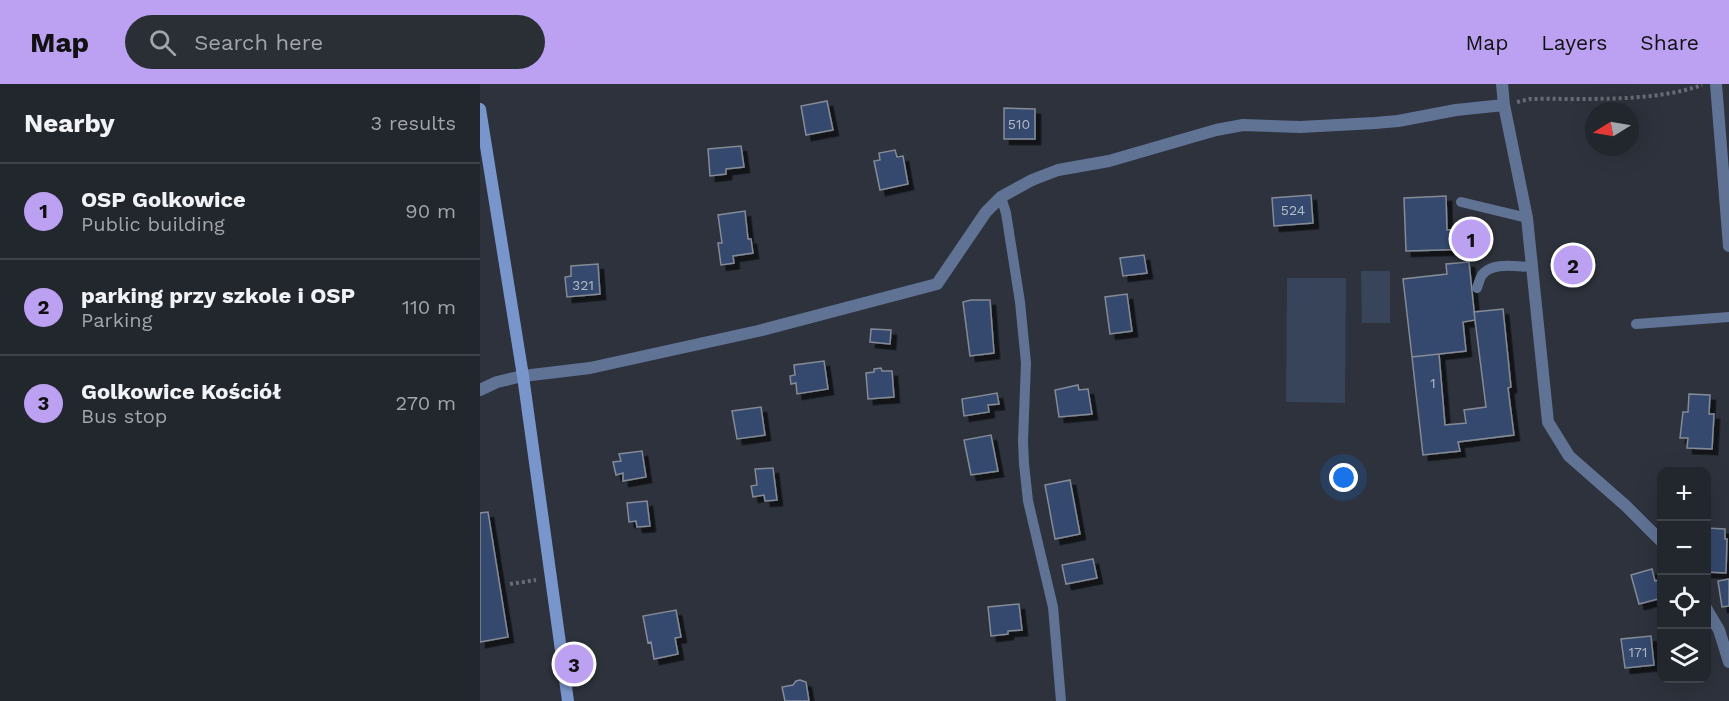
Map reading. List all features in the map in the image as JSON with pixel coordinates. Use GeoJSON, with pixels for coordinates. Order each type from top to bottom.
{"type":"FeatureCollection","features":[{"type":"Feature","properties":{"kind":"street"},"geometry":{"type":"LineString","coordinates":[[1502,84],[1504,105],[1527,218],[1548,422],[1569,456],[1657,537]]}},
{"type":"Feature","properties":{"kind":"street"},"geometry":{"type":"LineString","coordinates":[[1716,84],[1729,246]]}},
{"type":"Feature","properties":{"kind":"street"},"geometry":{"type":"LineString","coordinates":[[480,390],[497,382],[523,376],[590,368],[758,331],[937,284],[986,212],[1001,197],[1032,180],[1058,171],[1109,161],[1216,130],[1243,125],[1299,127],[1375,123],[1504,105]]}},
{"type":"Feature","properties":{"kind":"street"},"geometry":{"type":"LineString","coordinates":[[480,109],[523,376],[568,701]]}},
{"type":"Feature","properties":{"kind":"street"},"geometry":{"type":"LineString","coordinates":[[1711,615],[1719,630],[1729,662]]}},
{"type":"Feature","properties":{"kind":"lane"},"geometry":{"type":"LineString","coordinates":[[1001,197],[1006,213],[1020,302],[1026,363],[1023,441],[1028,501],[1053,607],[1060,701]]}},
{"type":"Feature","properties":{"kind":"lane"},"geometry":{"type":"LineString","coordinates":[[1461,202],[1527,218]]}},
{"type":"Feature","properties":{"kind":"lane"},"geometry":{"type":"LineString","coordinates":[[1477,288],[1482,275],[1491,268],[1533,267]]}},
{"type":"Feature","properties":{"kind":"lane"},"geometry":{"type":"LineString","coordinates":[[1636,324],[1729,317]]}},
{"type":"Feature","properties":{"kind":"path"},"geometry":{"type":"LineString","coordinates":[[1504,105],[1530,99],[1635,97],[1685,91],[1705,84]]}},
{"type":"Feature","properties":{"kind":"path"},"geometry":{"type":"LineString","coordinates":[[510,584],[538,579]]}},
{"type":"Feature","properties":{"kind":"shaded area"},"geometry":{"type":"Polygon","coordinates":[[[1361,271],[1390,271],[1390,323],[1362,323],[1361,271]]]}},
{"type":"Feature","properties":{"kind":"shaded area"},"geometry":{"type":"Polygon","coordinates":[[[1287,278],[1346,278],[1345,403],[1286,402],[1287,278]]]}},
{"type":"Feature","properties":{"kind":"building"},"geometry":{"type":"Polygon","coordinates":[[[827,101],[833,130],[806,135],[801,106],[827,101]]]}},
{"type":"Feature","properties":{"kind":"building"},"geometry":{"type":"Polygon","coordinates":[[[1004,108],[1035,109],[1035,139],[1004,139],[1004,108]]]}},
{"type":"Feature","properties":{"kind":"building"},"geometry":{"type":"Polygon","coordinates":[[[741,146],[744,167],[726,169],[726,174],[710,176],[708,149],[741,146]]]}},
{"type":"Feature","properties":{"kind":"building"},"geometry":{"type":"Polygon","coordinates":[[[895,150],[897,157],[903,156],[908,184],[880,190],[874,161],[880,160],[879,153],[895,150]]]}},
{"type":"Feature","properties":{"kind":"building"},"geometry":{"type":"Polygon","coordinates":[[[1311,195],[1313,223],[1274,226],[1272,198],[1311,195]]]}},
{"type":"Feature","properties":{"kind":"building"},"geometry":{"type":"Polygon","coordinates":[[[1446,196],[1447,230],[1474,229],[1475,249],[1406,251],[1404,198],[1446,196]]]}},
{"type":"Feature","properties":{"kind":"building"},"geometry":{"type":"Polygon","coordinates":[[[745,211],[748,239],[751,239],[753,253],[733,256],[734,263],[721,265],[718,243],[722,243],[718,215],[745,211]]]}},
{"type":"Feature","properties":{"kind":"building"},"geometry":{"type":"Polygon","coordinates":[[[1144,255],[1147,273],[1123,276],[1120,258],[1144,255]]]}},
{"type":"Feature","properties":{"kind":"building"},"geometry":{"type":"Polygon","coordinates":[[[1469,262],[1475,320],[1463,322],[1466,351],[1412,357],[1403,279],[1447,274],[1446,264],[1469,262]]]}},
{"type":"Feature","properties":{"kind":"building"},"geometry":{"type":"Polygon","coordinates":[[[598,264],[600,294],[567,297],[565,277],[571,276],[571,266],[598,264]]]}},
{"type":"Feature","properties":{"kind":"building"},"geometry":{"type":"Polygon","coordinates":[[[1127,294],[1132,331],[1110,334],[1105,297],[1127,294]]]}},
{"type":"Feature","properties":{"kind":"building"},"geometry":{"type":"Polygon","coordinates":[[[990,300],[994,353],[970,356],[963,302],[990,300]]]}},
{"type":"Feature","properties":{"kind":"building"},"geometry":{"type":"Polygon","coordinates":[[[1503,309],[1511,387],[1508,388],[1514,435],[1458,442],[1460,451],[1423,455],[1412,357],[1439,354],[1445,425],[1466,423],[1464,410],[1486,407],[1474,312],[1503,309]]]}},
{"type":"Feature","properties":{"kind":"building"},"geometry":{"type":"Polygon","coordinates":[[[871,329],[891,330],[890,344],[870,342],[871,329]]]}},
{"type":"Feature","properties":{"kind":"building"},"geometry":{"type":"Polygon","coordinates":[[[824,361],[828,389],[797,394],[796,383],[791,384],[790,376],[795,375],[794,365],[824,361]]]}},
{"type":"Feature","properties":{"kind":"building"},"geometry":{"type":"Polygon","coordinates":[[[881,368],[882,371],[892,371],[894,397],[868,399],[866,373],[881,368]]]}},
{"type":"Feature","properties":{"kind":"building"},"geometry":{"type":"Polygon","coordinates":[[[1078,385],[1079,390],[1088,389],[1092,414],[1059,417],[1055,390],[1078,385]]]}},
{"type":"Feature","properties":{"kind":"building"},"geometry":{"type":"Polygon","coordinates":[[[997,393],[999,404],[988,405],[989,412],[964,416],[962,399],[997,393]]]}},
{"type":"Feature","properties":{"kind":"building"},"geometry":{"type":"Polygon","coordinates":[[[1689,394],[1710,395],[1709,414],[1714,414],[1712,449],[1687,448],[1688,438],[1680,438],[1683,412],[1688,412],[1689,394]]]}},
{"type":"Feature","properties":{"kind":"building"},"geometry":{"type":"Polygon","coordinates":[[[761,407],[765,435],[737,439],[732,411],[761,407]]]}},
{"type":"Feature","properties":{"kind":"building"},"geometry":{"type":"Polygon","coordinates":[[[991,435],[998,471],[971,475],[964,440],[991,435]]]}},
{"type":"Feature","properties":{"kind":"building"},"geometry":{"type":"Polygon","coordinates":[[[642,451],[646,477],[623,481],[623,473],[616,475],[613,462],[621,461],[619,454],[642,451]]]}},
{"type":"Feature","properties":{"kind":"building"},"geometry":{"type":"Polygon","coordinates":[[[773,468],[777,500],[765,501],[764,495],[753,497],[751,486],[757,485],[755,469],[773,468]]]}},
{"type":"Feature","properties":{"kind":"building"},"geometry":{"type":"Polygon","coordinates":[[[1070,480],[1080,534],[1055,539],[1045,485],[1070,480]]]}},
{"type":"Feature","properties":{"kind":"building"},"geometry":{"type":"Polygon","coordinates":[[[647,501],[650,526],[637,527],[636,521],[629,522],[627,503],[647,501]]]}},
{"type":"Feature","properties":{"kind":"building"},"geometry":{"type":"Polygon","coordinates":[[[488,512],[508,637],[480,642],[480,513],[488,512]]]}},
{"type":"Feature","properties":{"kind":"building"},"geometry":{"type":"Polygon","coordinates":[[[1711,528],[1725,529],[1726,573],[1711,572],[1711,528]]]}},
{"type":"Feature","properties":{"kind":"building"},"geometry":{"type":"Polygon","coordinates":[[[1093,559],[1097,578],[1066,584],[1062,565],[1093,559]]]}},
{"type":"Feature","properties":{"kind":"building"},"geometry":{"type":"Polygon","coordinates":[[[1652,569],[1655,581],[1657,580],[1657,599],[1639,604],[1631,575],[1652,569]]]}},
{"type":"Feature","properties":{"kind":"building"},"geometry":{"type":"Polygon","coordinates":[[[1729,579],[1729,606],[1722,607],[1718,581],[1729,579]]]}},
{"type":"Feature","properties":{"kind":"building"},"geometry":{"type":"Polygon","coordinates":[[[1019,604],[1022,630],[991,636],[988,607],[1019,604]]]}},
{"type":"Feature","properties":{"kind":"building"},"geometry":{"type":"Polygon","coordinates":[[[676,610],[681,637],[675,638],[678,654],[654,659],[651,642],[648,643],[643,616],[676,610]]]}},
{"type":"Feature","properties":{"kind":"building"},"geometry":{"type":"Polygon","coordinates":[[[1651,636],[1654,665],[1625,668],[1621,639],[1651,636]]]}},
{"type":"Feature","properties":{"kind":"building"},"geometry":{"type":"Polygon","coordinates":[[[800,680],[806,682],[809,701],[785,701],[782,687],[793,685],[800,680]]]}},
{"type":"Feature","properties":{"kind":"place","name":"OSP Golkowice"},"geometry":{"type":"Point","coordinates":[1471,239]}},
{"type":"Feature","properties":{"kind":"place","name":"parking przy szkole i OSP"},"geometry":{"type":"Point","coordinates":[1573,265]}},
{"type":"Feature","properties":{"kind":"place","name":"Golkowice Kościół"},"geometry":{"type":"Point","coordinates":[574,664]}}]}
